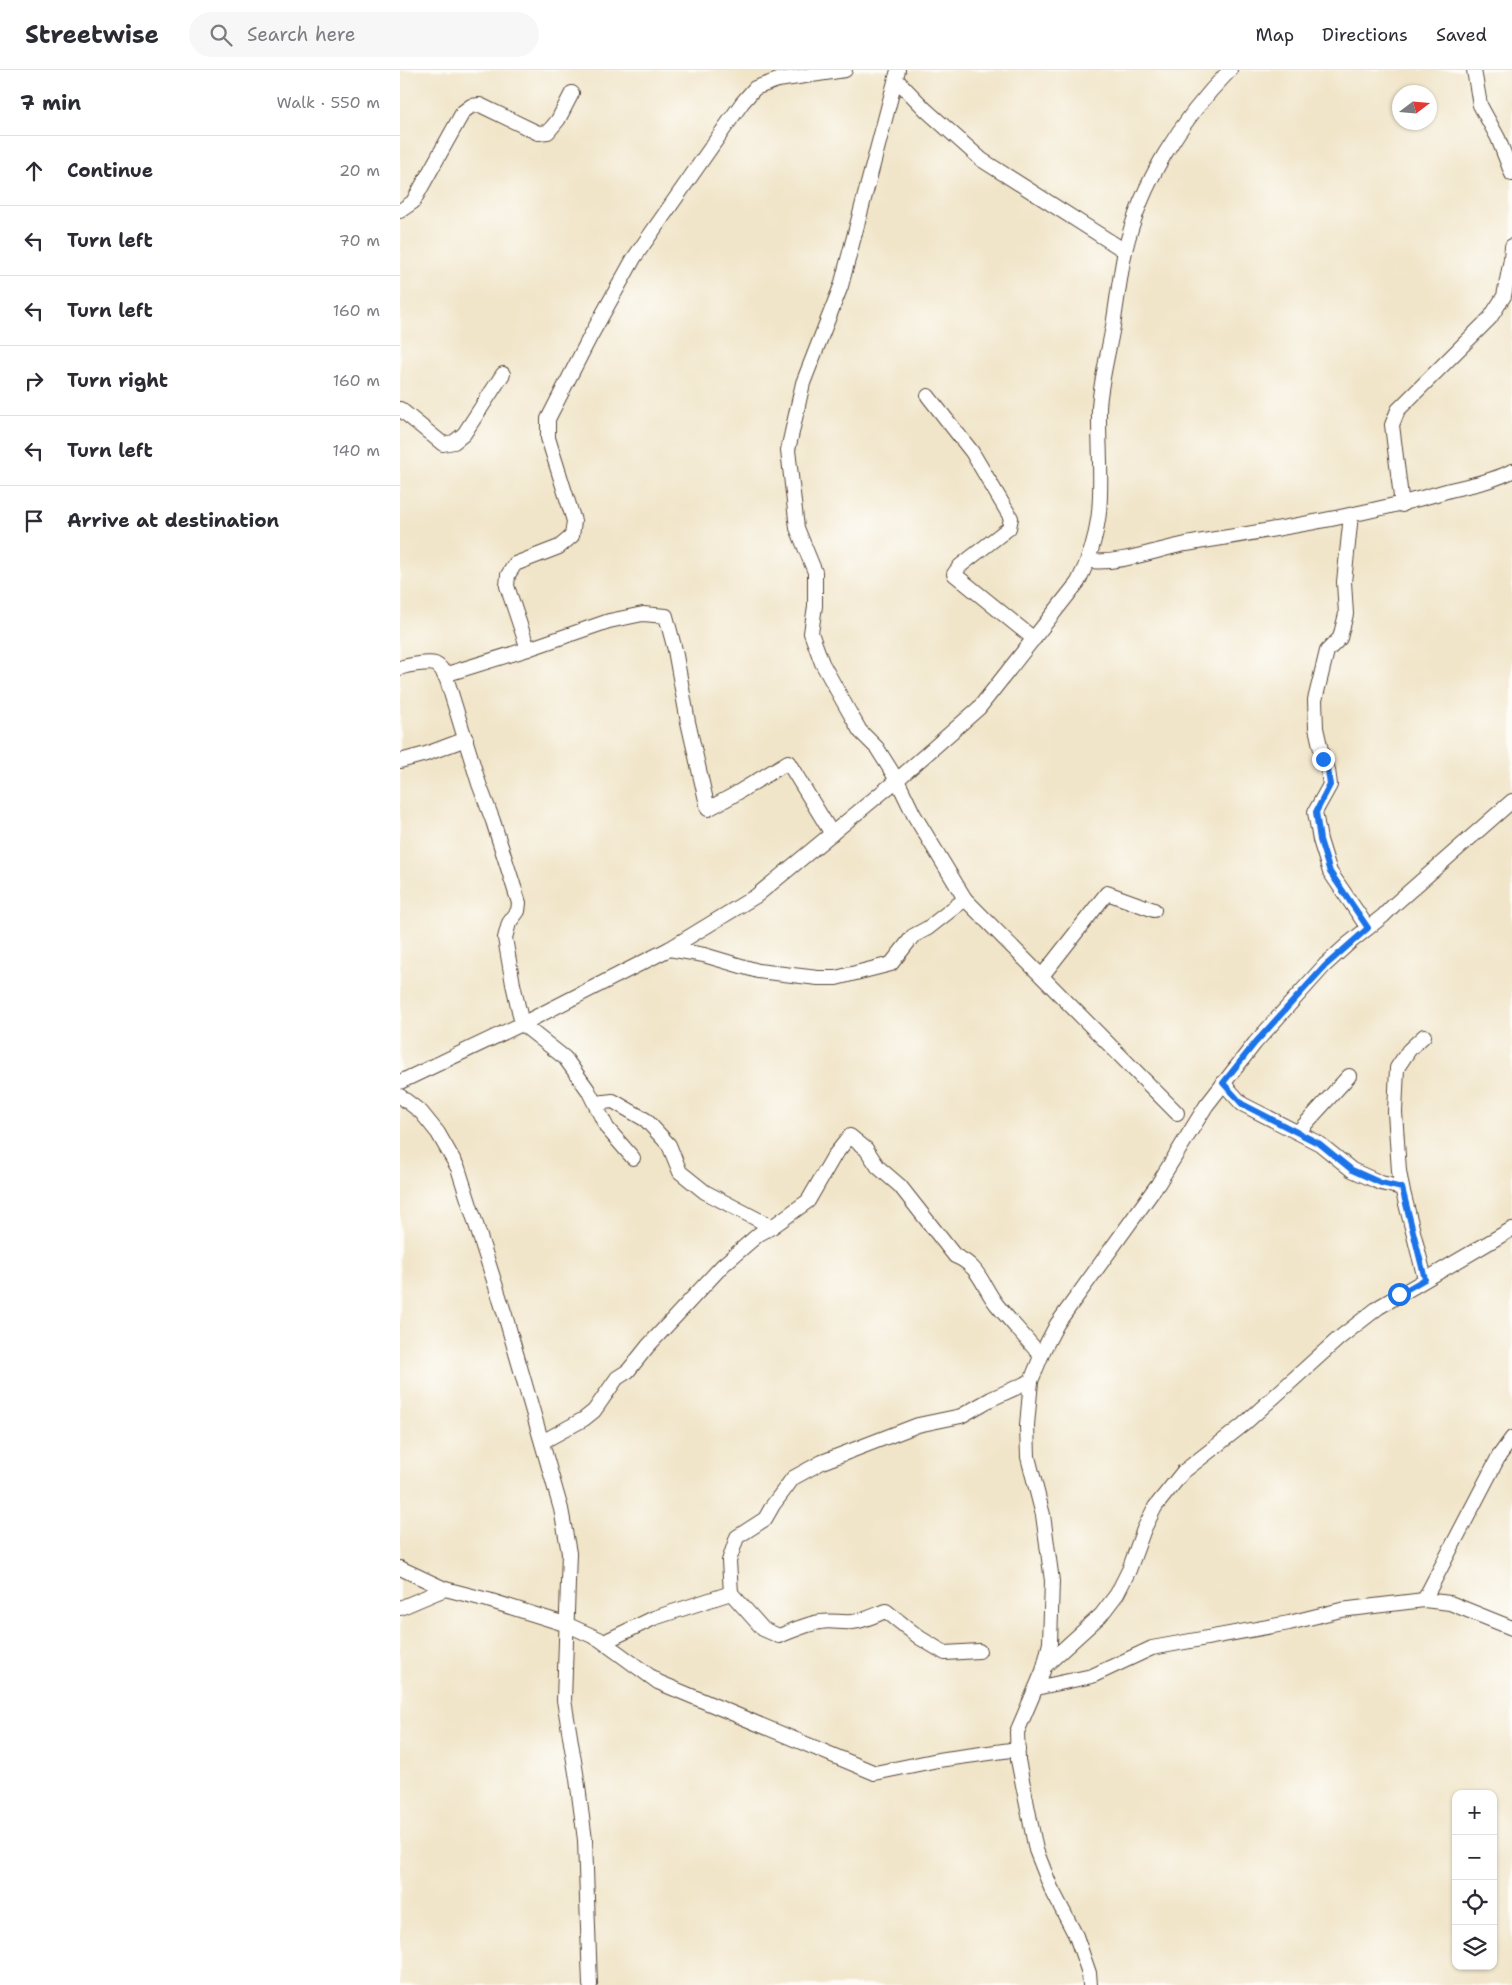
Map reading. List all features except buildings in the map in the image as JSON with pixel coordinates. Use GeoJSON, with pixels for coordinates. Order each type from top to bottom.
{"type":"FeatureCollection","features":[{"type":"Feature","properties":{"kind":"street"},"geometry":{"type":"LineString","coordinates":[[528,649],[507,586],[508,575],[515,564],[559,547],[572,536],[574,521],[548,438],[548,419],[590,337],[634,258],[742,103],[755,88],[778,80],[845,70]]}},
{"type":"Feature","properties":{"kind":"street"},"geometry":{"type":"LineString","coordinates":[[400,1082],[522,1024],[669,949],[756,896],[897,780],[979,708],[1078,582],[1089,561],[1099,519],[1102,489],[1099,406],[1125,251],[1149,183],[1175,136],[1230,70]]}},
{"type":"Feature","properties":{"kind":"street"},"geometry":{"type":"LineString","coordinates":[[1474,70],[1480,105],[1498,138],[1512,174]]}},
{"type":"Feature","properties":{"kind":"street"},"geometry":{"type":"LineString","coordinates":[[897,74],[926,110],[982,160],[1125,251]]}},
{"type":"Feature","properties":{"kind":"street"},"geometry":{"type":"LineString","coordinates":[[897,74],[841,286],[804,383],[788,450],[797,528],[815,572],[815,606],[811,633],[822,663],[860,731],[877,748],[897,780],[914,815],[965,899],[1177,1113]]}},
{"type":"Feature","properties":{"kind":"street"},"geometry":{"type":"LineString","coordinates":[[400,211],[413,202],[463,112],[471,106],[480,105],[538,133],[548,132],[558,120],[572,93]]}},
{"type":"Feature","properties":{"kind":"street"},"geometry":{"type":"LineString","coordinates":[[1402,505],[1392,425],[1398,410],[1490,318],[1508,294],[1512,246]]}},
{"type":"Feature","properties":{"kind":"street"},"geometry":{"type":"LineString","coordinates":[[400,409],[444,444],[454,442],[464,434],[503,374]]}},
{"type":"Feature","properties":{"kind":"street"},"geometry":{"type":"LineString","coordinates":[[928,396],[972,452],[1010,518],[1009,528],[960,566],[954,574],[1034,640]]}},
{"type":"Feature","properties":{"kind":"street"},"geometry":{"type":"LineString","coordinates":[[1089,561],[1100,562],[1402,505],[1512,471]]}},
{"type":"Feature","properties":{"kind":"street"},"geometry":{"type":"LineString","coordinates":[[1351,515],[1344,582],[1346,614],[1340,638],[1327,651],[1315,700],[1316,728],[1323,759],[1328,770],[1330,785],[1316,812],[1320,840],[1330,872],[1368,928]]}},
{"type":"Feature","properties":{"kind":"street"},"geometry":{"type":"LineString","coordinates":[[444,675],[609,622],[643,614],[666,616],[675,650],[688,722],[708,809],[788,762],[832,834]]}},
{"type":"Feature","properties":{"kind":"street"},"geometry":{"type":"LineString","coordinates":[[400,668],[407,665],[434,664],[442,669],[466,739],[519,903],[518,911],[510,923],[505,938],[522,1024],[565,1058],[588,1090],[607,1128],[633,1158]]}},
{"type":"Feature","properties":{"kind":"street"},"geometry":{"type":"LineString","coordinates":[[400,761],[426,754],[466,739]]}},
{"type":"Feature","properties":{"kind":"street"},"geometry":{"type":"LineString","coordinates":[[1090,1985],[1089,1973],[1076,1936],[1052,1888],[1036,1850],[1016,1732],[1045,1666],[1050,1642],[1052,1581],[1043,1515],[1028,1457],[1027,1425],[1031,1381],[1057,1324],[1107,1258],[1158,1184],[1206,1106],[1255,1043],[1325,966],[1512,801]]}},
{"type":"Feature","properties":{"kind":"street"},"geometry":{"type":"LineString","coordinates":[[1042,976],[1107,893],[1154,910]]}},
{"type":"Feature","properties":{"kind":"street"},"geometry":{"type":"LineString","coordinates":[[669,949],[704,955],[758,971],[818,978],[836,978],[890,964],[913,936],[928,928],[965,899]]}},
{"type":"Feature","properties":{"kind":"street"},"geometry":{"type":"LineString","coordinates":[[1424,1036],[1409,1050],[1397,1068],[1395,1112],[1402,1188],[1425,1279]]}},
{"type":"Feature","properties":{"kind":"street"},"geometry":{"type":"LineString","coordinates":[[1298,1132],[1349,1076]]}},
{"type":"Feature","properties":{"kind":"street"},"geometry":{"type":"LineString","coordinates":[[1223,1083],[1242,1104],[1320,1144],[1352,1170],[1381,1183],[1402,1188]]}},
{"type":"Feature","properties":{"kind":"street"},"geometry":{"type":"LineString","coordinates":[[400,1096],[421,1112],[438,1133],[458,1168],[506,1315],[561,1509],[569,1553],[564,1700],[577,1779],[584,1840],[590,1985]]}},
{"type":"Feature","properties":{"kind":"street"},"geometry":{"type":"LineString","coordinates":[[594,1103],[613,1101],[646,1120],[669,1145],[680,1172],[705,1192],[772,1227]]}},
{"type":"Feature","properties":{"kind":"street"},"geometry":{"type":"LineString","coordinates":[[542,1442],[584,1419],[594,1410],[617,1378],[628,1371],[648,1346],[723,1266],[759,1234],[808,1202],[834,1156],[850,1136],[866,1149],[878,1167],[900,1186],[955,1256],[964,1260],[977,1271],[996,1303],[1041,1356]]}},
{"type":"Feature","properties":{"kind":"street"},"geometry":{"type":"LineString","coordinates":[[1045,1666],[1101,1615],[1118,1594],[1155,1506],[1184,1472],[1243,1425],[1352,1327],[1389,1300],[1512,1229]]}},
{"type":"Feature","properties":{"kind":"street"},"geometry":{"type":"LineString","coordinates":[[979,1651],[945,1653],[920,1638],[886,1611],[850,1623],[839,1621],[819,1622],[779,1636],[763,1629],[732,1593],[729,1561],[737,1537],[765,1519],[772,1505],[793,1478],[822,1462],[918,1425],[961,1416],[991,1399],[1031,1381]]}},
{"type":"Feature","properties":{"kind":"street"},"geometry":{"type":"LineString","coordinates":[[1424,1600],[1499,1456],[1512,1438]]}},
{"type":"Feature","properties":{"kind":"street"},"geometry":{"type":"LineString","coordinates":[[400,1568],[445,1589],[488,1600],[568,1626],[604,1642],[658,1682],[875,1773],[938,1760],[1018,1749]]}},
{"type":"Feature","properties":{"kind":"street"},"geometry":{"type":"LineString","coordinates":[[400,1608],[445,1589]]}},
{"type":"Feature","properties":{"kind":"street"},"geometry":{"type":"LineString","coordinates":[[604,1642],[654,1618],[732,1593]]}},
{"type":"Feature","properties":{"kind":"street"},"geometry":{"type":"LineString","coordinates":[[1036,1688],[1092,1676],[1152,1648],[1289,1623],[1340,1610],[1424,1600],[1450,1603],[1512,1628]]}},
{"type":"Feature","properties":{"kind":"route"},"geometry":{"type":"LineString","coordinates":[[1323,759],[1328,770],[1330,785],[1316,812],[1320,840],[1330,872],[1368,928],[1325,966],[1255,1043],[1223,1083],[1242,1104],[1320,1144],[1352,1170],[1381,1183],[1402,1188],[1425,1279],[1399,1294]]}}]}
